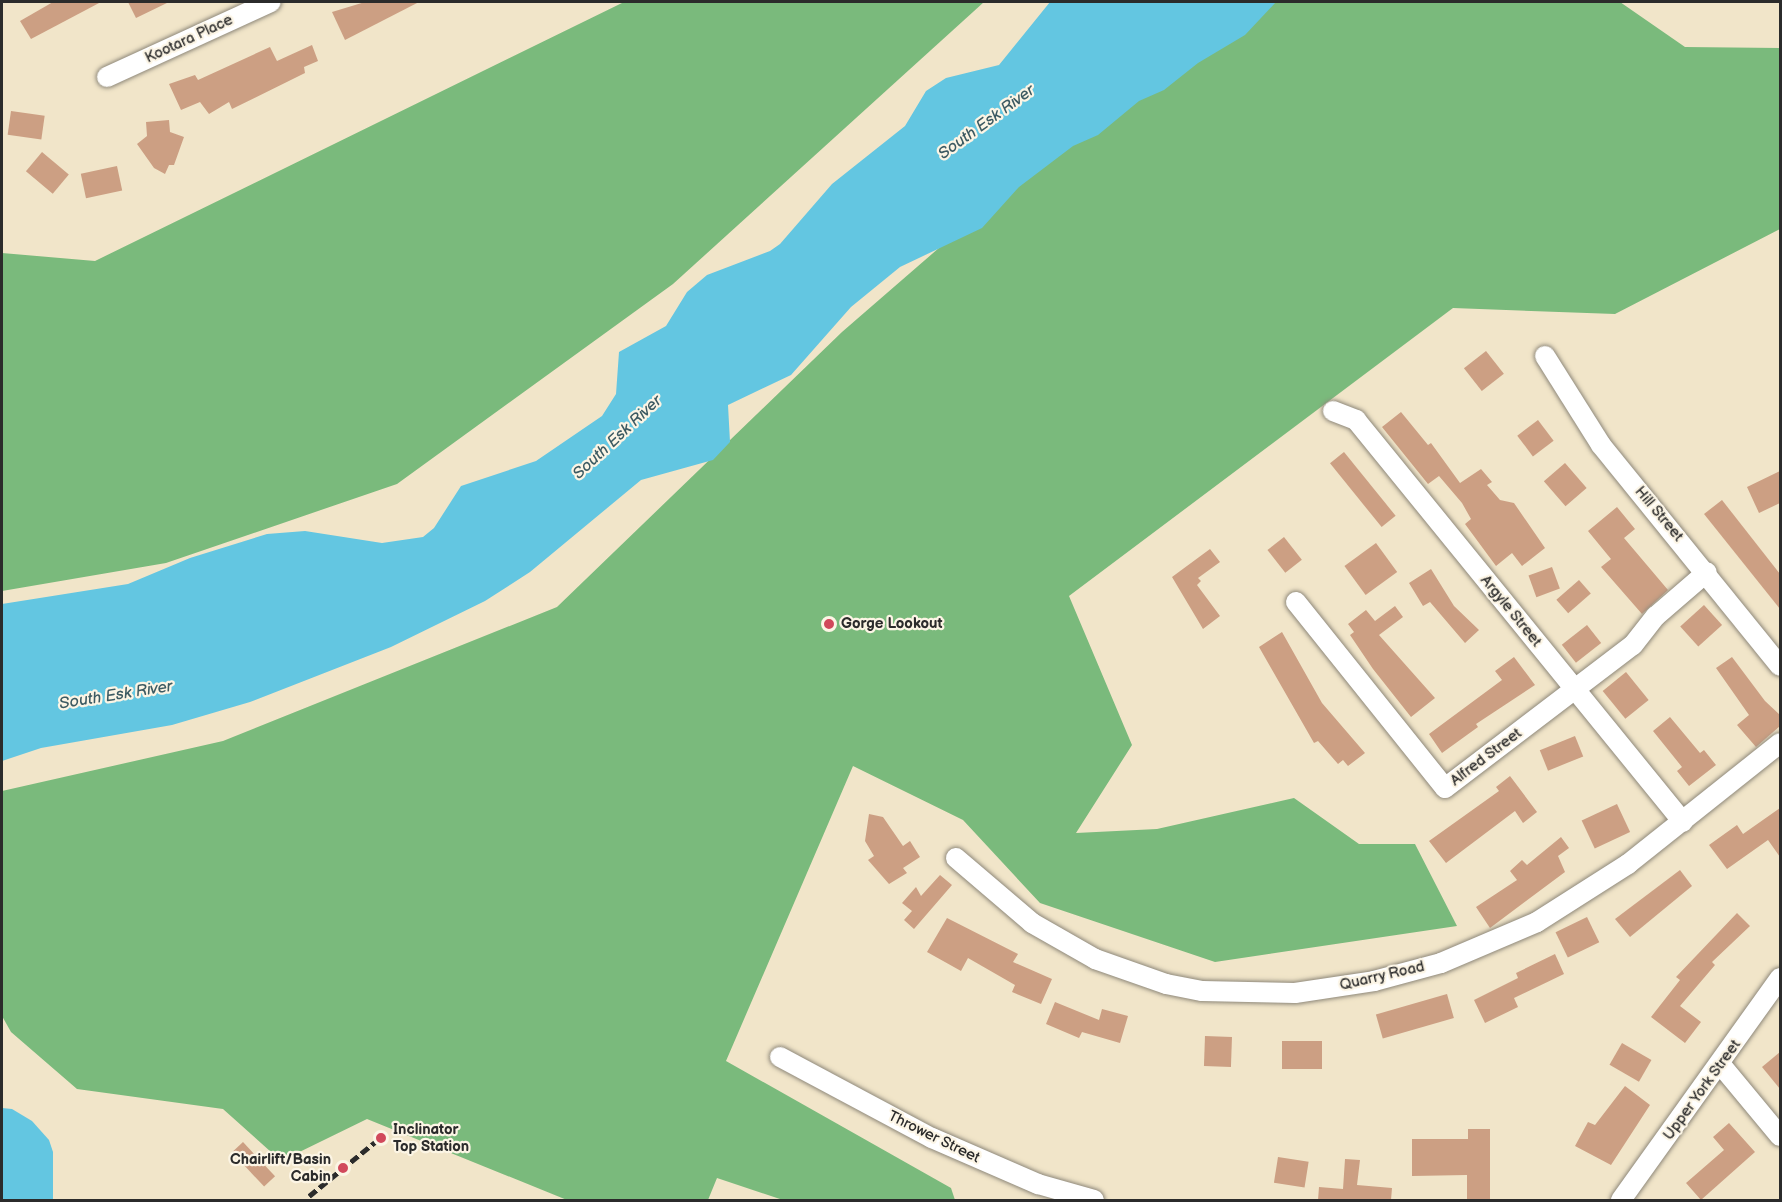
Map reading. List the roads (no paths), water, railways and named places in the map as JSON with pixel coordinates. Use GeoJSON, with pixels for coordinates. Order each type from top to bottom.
{"type":"FeatureCollection","features":[{"type":"Feature","properties":{"kind":"street","name":"Kootara Place"},"geometry":{"type":"LineString","coordinates":[[107,77],[271,2]]}},
{"type":"Feature","properties":{"kind":"street","name":"Hill Street"},"geometry":{"type":"LineString","coordinates":[[1545,356],[1601,445],[1707,573],[1780,666]]}},
{"type":"Feature","properties":{"kind":"street","name":"Argyle Street"},"geometry":{"type":"LineString","coordinates":[[1333,411],[1356,420],[1683,822]]}},
{"type":"Feature","properties":{"kind":"street","name":"Alfred Street"},"geometry":{"type":"LineString","coordinates":[[1296,602],[1446,788],[1634,645],[1656,616],[1707,573]]}},
{"type":"Feature","properties":{"kind":"street","name":"Quarry Road"},"geometry":{"type":"LineString","coordinates":[[956,858],[1032,923],[1095,959],[1166,984],[1202,991],[1295,993],[1374,981],[1477,949],[1567,904],[1683,822],[1780,743]]}},
{"type":"Feature","properties":{"kind":"street","name":"Upper York Street"},"geometry":{"type":"LineString","coordinates":[[1622,1200],[1721,1065],[1780,978]]}},
{"type":"Feature","properties":{"kind":"street","name":"Thrower Street"},"geometry":{"type":"LineString","coordinates":[[780,1057],[932,1138],[1038,1184],[1094,1200]]}},
{"type":"Feature","properties":{"kind":"street"},"geometry":{"type":"LineString","coordinates":[[1721,1065],[1780,1136]]}},
{"type":"Feature","properties":{"kind":"water","name":"South Esk River"},"geometry":{"type":"Polygon","coordinates":[[[1050,2],[1276,2],[1245,35],[1198,63],[1164,90],[1139,101],[1098,135],[1073,146],[1019,187],[982,228],[900,267],[851,307],[791,375],[728,405],[730,442],[713,460],[641,480],[530,572],[485,601],[391,647],[250,702],[172,725],[41,748],[2,761],[2,604],[128,584],[190,558],[267,534],[305,531],[382,543],[423,537],[434,528],[461,486],[536,461],[602,416],[616,394],[619,352],[666,326],[687,292],[707,275],[770,251],[780,244],[832,184],[905,126],[926,91],[946,78],[999,65],[1050,2]]]}},
{"type":"Feature","properties":{"kind":"water"},"geometry":{"type":"Polygon","coordinates":[[[2,1108],[12,1109],[32,1121],[49,1140],[53,1152],[53,1200],[2,1200],[2,1108]]]}},
{"type":"Feature","properties":{"kind":"railway"},"geometry":{"type":"LineString","coordinates":[[309,1196],[375,1142]]}},
{"type":"Feature","properties":{"kind":"place","name":"Gorge Lookout"},"geometry":{"type":"Point","coordinates":[829,624]}},
{"type":"Feature","properties":{"kind":"place","name":"Inclinator Top Station"},"geometry":{"type":"Point","coordinates":[381,1138]}},
{"type":"Feature","properties":{"kind":"place","name":"Chairlift/Basin Cabin"},"geometry":{"type":"Point","coordinates":[343,1168]}}]}
